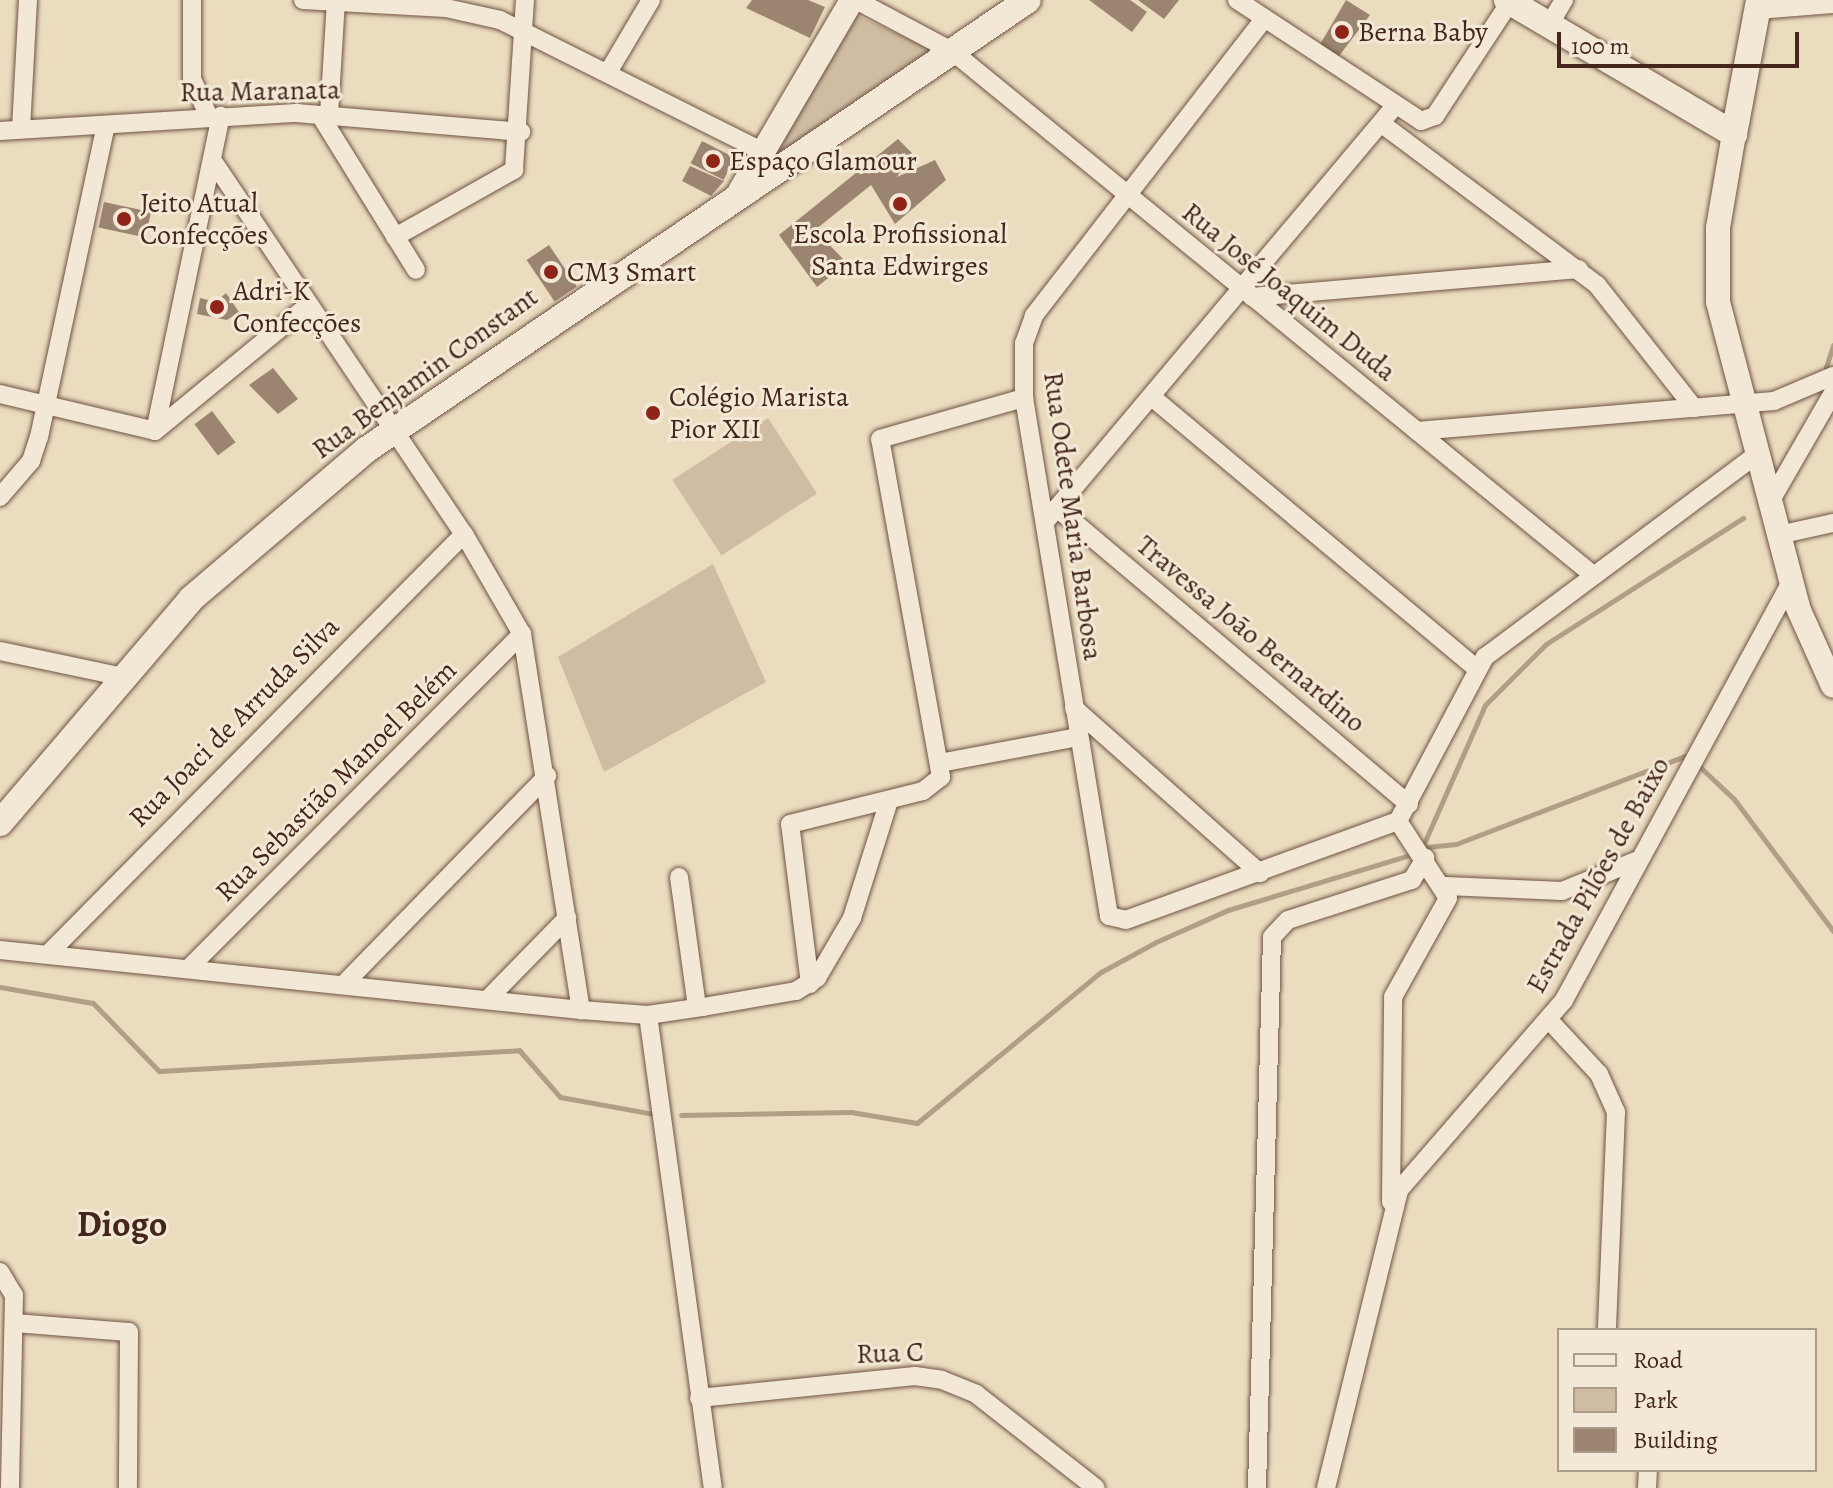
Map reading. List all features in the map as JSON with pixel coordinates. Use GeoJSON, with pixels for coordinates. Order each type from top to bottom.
{"type":"FeatureCollection","features":[{"type":"Feature","properties":{"kind":"main road","name":"Rua Benjamin Constant"},"geometry":{"type":"LineString","coordinates":[[0,823],[119,676],[231,562],[390,432],[740,191],[1028,0]]}},
{"type":"Feature","properties":{"kind":"main road"},"geometry":{"type":"LineString","coordinates":[[1508,1],[1734,134],[1758,5]]}},
{"type":"Feature","properties":{"kind":"street"},"geometry":{"type":"LineString","coordinates":[[21,129],[28,0]]}},
{"type":"Feature","properties":{"kind":"street"},"geometry":{"type":"LineString","coordinates":[[155,431],[215,164],[215,116],[192,79],[192,0]]}},
{"type":"Feature","properties":{"kind":"street"},"geometry":{"type":"LineString","coordinates":[[303,0],[446,8],[524,30],[610,69],[760,150]]}},
{"type":"Feature","properties":{"kind":"street"},"geometry":{"type":"LineString","coordinates":[[395,237],[507,176],[521,132],[525,0]]}},
{"type":"Feature","properties":{"kind":"street"},"geometry":{"type":"LineString","coordinates":[[610,69],[651,0]]}},
{"type":"Feature","properties":{"kind":"street"},"geometry":{"type":"LineString","coordinates":[[740,191],[760,150],[854,0]]}},
{"type":"Feature","properties":{"kind":"street","name":"Rua José Joaquim Duda"},"geometry":{"type":"LineString","coordinates":[[854,0],[952,51],[1592,574]]}},
{"type":"Feature","properties":{"kind":"street"},"geometry":{"type":"LineString","coordinates":[[1237,0],[1394,107],[1428,121],[1508,1]]}},
{"type":"Feature","properties":{"kind":"street"},"geometry":{"type":"LineString","coordinates":[[1549,25],[1564,0]]}},
{"type":"Feature","properties":{"kind":"street"},"geometry":{"type":"LineString","coordinates":[[336,1],[325,115],[416,270]]}},
{"type":"Feature","properties":{"kind":"street"},"geometry":{"type":"LineString","coordinates":[[1758,5],[1833,4]]}},
{"type":"Feature","properties":{"kind":"street","name":"Rua Odete Maria Barbosa"},"geometry":{"type":"LineString","coordinates":[[1260,873],[1126,920],[1113,919],[1106,908],[1078,737],[1051,515],[1024,398],[1022,356],[1034,316],[1264,19]]}},
{"type":"Feature","properties":{"kind":"street"},"geometry":{"type":"LineString","coordinates":[[1051,515],[1247,292],[1394,107]]}},
{"type":"Feature","properties":{"kind":"street","name":"Rua Maranata"},"geometry":{"type":"LineString","coordinates":[[0,131],[215,116],[325,115],[521,132]]}},
{"type":"Feature","properties":{"kind":"street"},"geometry":{"type":"LineString","coordinates":[[1382,124],[1579,269],[1620,309],[1694,408]]}},
{"type":"Feature","properties":{"kind":"street"},"geometry":{"type":"LineString","coordinates":[[0,497],[31,461],[47,405],[106,125]]}},
{"type":"Feature","properties":{"kind":"street"},"geometry":{"type":"LineString","coordinates":[[1734,134],[1716,280],[1745,404],[1774,495],[1791,582],[1833,686]]}},
{"type":"Feature","properties":{"kind":"street"},"geometry":{"type":"LineString","coordinates":[[215,164],[390,432],[464,534],[522,634],[547,776],[581,1010]]}},
{"type":"Feature","properties":{"kind":"street"},"geometry":{"type":"LineString","coordinates":[[1247,292],[1579,269]]}},
{"type":"Feature","properties":{"kind":"street"},"geometry":{"type":"LineString","coordinates":[[155,431],[307,306]]}},
{"type":"Feature","properties":{"kind":"street"},"geometry":{"type":"LineString","coordinates":[[1417,431],[1745,404],[1789,398],[1833,376]]}},
{"type":"Feature","properties":{"kind":"street"},"geometry":{"type":"LineString","coordinates":[[1774,495],[1833,393]]}},
{"type":"Feature","properties":{"kind":"street"},"geometry":{"type":"LineString","coordinates":[[0,394],[155,431]]}},
{"type":"Feature","properties":{"kind":"street"},"geometry":{"type":"LineString","coordinates":[[810,984],[788,828],[806,816],[889,801],[936,785],[940,763],[880,439],[1024,398]]}},
{"type":"Feature","properties":{"kind":"street"},"geometry":{"type":"LineString","coordinates":[[1153,398],[1476,668]]}},
{"type":"Feature","properties":{"kind":"street"},"geometry":{"type":"LineString","coordinates":[[1074,708],[1260,873],[1398,821],[1476,668],[1592,574],[1760,452]]}},
{"type":"Feature","properties":{"kind":"street","name":"Travessa João Bernardino"},"geometry":{"type":"LineString","coordinates":[[1051,515],[1409,804]]}},
{"type":"Feature","properties":{"kind":"street"},"geometry":{"type":"LineString","coordinates":[[1783,534],[1833,523]]}},
{"type":"Feature","properties":{"kind":"street","name":"Rua Joaci de Arruda Silva"},"geometry":{"type":"LineString","coordinates":[[48,954],[464,534]]}},
{"type":"Feature","properties":{"kind":"street","name":"Estrada Pilões de Baixo"},"geometry":{"type":"LineString","coordinates":[[1326,1488],[1391,1213],[1407,1176],[1549,1020],[1791,582]]}},
{"type":"Feature","properties":{"kind":"street","name":"Rua Sebastião Manoel Belém"},"geometry":{"type":"LineString","coordinates":[[189,968],[522,634]]}},
{"type":"Feature","properties":{"kind":"street"},"geometry":{"type":"LineString","coordinates":[[0,651],[119,676]]}},
{"type":"Feature","properties":{"kind":"street"},"geometry":{"type":"LineString","coordinates":[[940,763],[1078,737]]}},
{"type":"Feature","properties":{"kind":"street"},"geometry":{"type":"LineString","coordinates":[[344,984],[547,776]]}},
{"type":"Feature","properties":{"kind":"street"},"geometry":{"type":"LineString","coordinates":[[0,950],[581,1010],[648,1015],[697,1007],[810,984],[852,918],[889,801]]}},
{"type":"Feature","properties":{"kind":"street"},"geometry":{"type":"LineString","coordinates":[[1391,1213],[1393,997],[1447,905],[1446,886],[1398,821]]}},
{"type":"Feature","properties":{"kind":"street"},"geometry":{"type":"LineString","coordinates":[[1257,1488],[1272,937],[1288,920],[1412,880],[1425,858]]}},
{"type":"Feature","properties":{"kind":"street"},"geometry":{"type":"LineString","coordinates":[[1446,886],[1562,891],[1636,861]]}},
{"type":"Feature","properties":{"kind":"street"},"geometry":{"type":"LineString","coordinates":[[679,877],[697,1007]]}},
{"type":"Feature","properties":{"kind":"street"},"geometry":{"type":"LineString","coordinates":[[487,1000],[567,918]]}},
{"type":"Feature","properties":{"kind":"street"},"geometry":{"type":"LineString","coordinates":[[648,1015],[713,1488]]}},
{"type":"Feature","properties":{"kind":"street"},"geometry":{"type":"LineString","coordinates":[[1549,1020],[1599,1074],[1616,1112],[1607,1328]]}},
{"type":"Feature","properties":{"kind":"street"},"geometry":{"type":"LineString","coordinates":[[0,1272],[13,1287],[10,1488]]}},
{"type":"Feature","properties":{"kind":"street"},"geometry":{"type":"LineString","coordinates":[[14,1323],[114,1325],[129,1332],[128,1488]]}},
{"type":"Feature","properties":{"kind":"street","name":"Rua C"},"geometry":{"type":"LineString","coordinates":[[699,1398],[902,1376],[942,1380],[976,1394],[1096,1488]]}},
{"type":"Feature","properties":{"kind":"green space"},"geometry":{"type":"Polygon","coordinates":[[[852,13],[933,50],[779,155],[772,152],[852,13]]]}},
{"type":"Feature","properties":{"kind":"green space"},"geometry":{"type":"Polygon","coordinates":[[[768,418],[817,493],[721,556],[672,480],[768,418]]]}},
{"type":"Feature","properties":{"kind":"green space"},"geometry":{"type":"Polygon","coordinates":[[[713,564],[766,682],[604,772],[558,657],[713,564]]]}},
{"type":"Feature","properties":{"kind":"building"},"geometry":{"type":"Polygon","coordinates":[[[752,0],[808,0],[825,7],[810,38],[746,8],[752,0]]]}},
{"type":"Feature","properties":{"kind":"building"},"geometry":{"type":"Polygon","coordinates":[[[1089,0],[1130,0],[1147,12],[1132,32],[1089,0]]]}},
{"type":"Feature","properties":{"kind":"building"},"geometry":{"type":"Polygon","coordinates":[[[1138,0],[1179,0],[1164,19],[1138,0]]]}},
{"type":"Feature","properties":{"kind":"building","name":"Berna Baby"},"geometry":{"type":"Polygon","coordinates":[[[1346,0],[1370,15],[1336,60],[1318,48],[1346,0]]]}},
{"type":"Feature","properties":{"kind":"building","name":"Escola Profissional Santa Edwirges"},"geometry":{"type":"Polygon","coordinates":[[[898,139],[912,153],[897,177],[935,160],[946,180],[895,224],[871,185],[815,230],[847,263],[817,287],[779,235],[898,139]]]}},
{"type":"Feature","properties":{"kind":"building","name":"Espaço Glamour"},"geometry":{"type":"Polygon","coordinates":[[[702,141],[735,158],[724,180],[691,163],[702,141]]]}},
{"type":"Feature","properties":{"kind":"building"},"geometry":{"type":"Polygon","coordinates":[[[690,166],[724,181],[711,196],[682,181],[690,166]]]}},
{"type":"Feature","properties":{"kind":"building","name":"Jeito Atual Confecções"},"geometry":{"type":"Polygon","coordinates":[[[104,202],[151,212],[146,237],[99,227],[104,202]]]}},
{"type":"Feature","properties":{"kind":"building","name":"CM3 Smart"},"geometry":{"type":"Polygon","coordinates":[[[549,245],[577,286],[555,302],[527,260],[549,245]]]}},
{"type":"Feature","properties":{"kind":"building","name":"Adri-K Confecções"},"geometry":{"type":"Polygon","coordinates":[[[226,293],[239,312],[227,320],[197,314],[200,298],[216,302],[226,293]]]}},
{"type":"Feature","properties":{"kind":"building"},"geometry":{"type":"Polygon","coordinates":[[[273,368],[298,399],[278,414],[249,385],[273,368]]]}},
{"type":"Feature","properties":{"kind":"building"},"geometry":{"type":"Polygon","coordinates":[[[212,411],[235,442],[218,455],[194,424],[212,411]]]}},
{"type":"Feature","properties":{"kind":"waterway"},"geometry":{"type":"LineString","coordinates":[[1826,367],[1833,345]]}},
{"type":"Feature","properties":{"kind":"waterway"},"geometry":{"type":"LineString","coordinates":[[1422,848],[1485,705],[1546,644],[1743,518]]}},
{"type":"Feature","properties":{"kind":"waterway"},"geometry":{"type":"LineString","coordinates":[[1427,847],[1456,844],[1685,756]]}},
{"type":"Feature","properties":{"kind":"waterway"},"geometry":{"type":"LineString","coordinates":[[1701,768],[1734,799],[1833,931]]}},
{"type":"Feature","properties":{"kind":"waterway"},"geometry":{"type":"LineString","coordinates":[[681,1115],[851,1112],[917,1123],[1101,972],[1156,942],[1228,910],[1407,856]]}},
{"type":"Feature","properties":{"kind":"waterway"},"geometry":{"type":"LineString","coordinates":[[0,987],[93,1003],[159,1071],[519,1050],[560,1097],[654,1114]]}},
{"type":"Feature","properties":{"kind":"place","name":"Berna Baby"},"geometry":{"type":"Point","coordinates":[1342,32]}},
{"type":"Feature","properties":{"kind":"place","name":"Espaço Glamour"},"geometry":{"type":"Point","coordinates":[713,161]}},
{"type":"Feature","properties":{"kind":"place","name":"Escola Profissional Santa Edwirges"},"geometry":{"type":"Point","coordinates":[900,204]}},
{"type":"Feature","properties":{"kind":"place","name":"Jeito Atual Confecções"},"geometry":{"type":"Point","coordinates":[124,219]}},
{"type":"Feature","properties":{"kind":"place","name":"CM3 Smart"},"geometry":{"type":"Point","coordinates":[551,272]}},
{"type":"Feature","properties":{"kind":"place","name":"Adri-K Confecções"},"geometry":{"type":"Point","coordinates":[217,307]}},
{"type":"Feature","properties":{"kind":"place","name":"Colégio Marista Pior XII"},"geometry":{"type":"Point","coordinates":[653,413]}},
{"type":"Feature","properties":{"kind":"district","name":"Diogo"},"geometry":{"type":"Point","coordinates":[122,1224]}}]}
